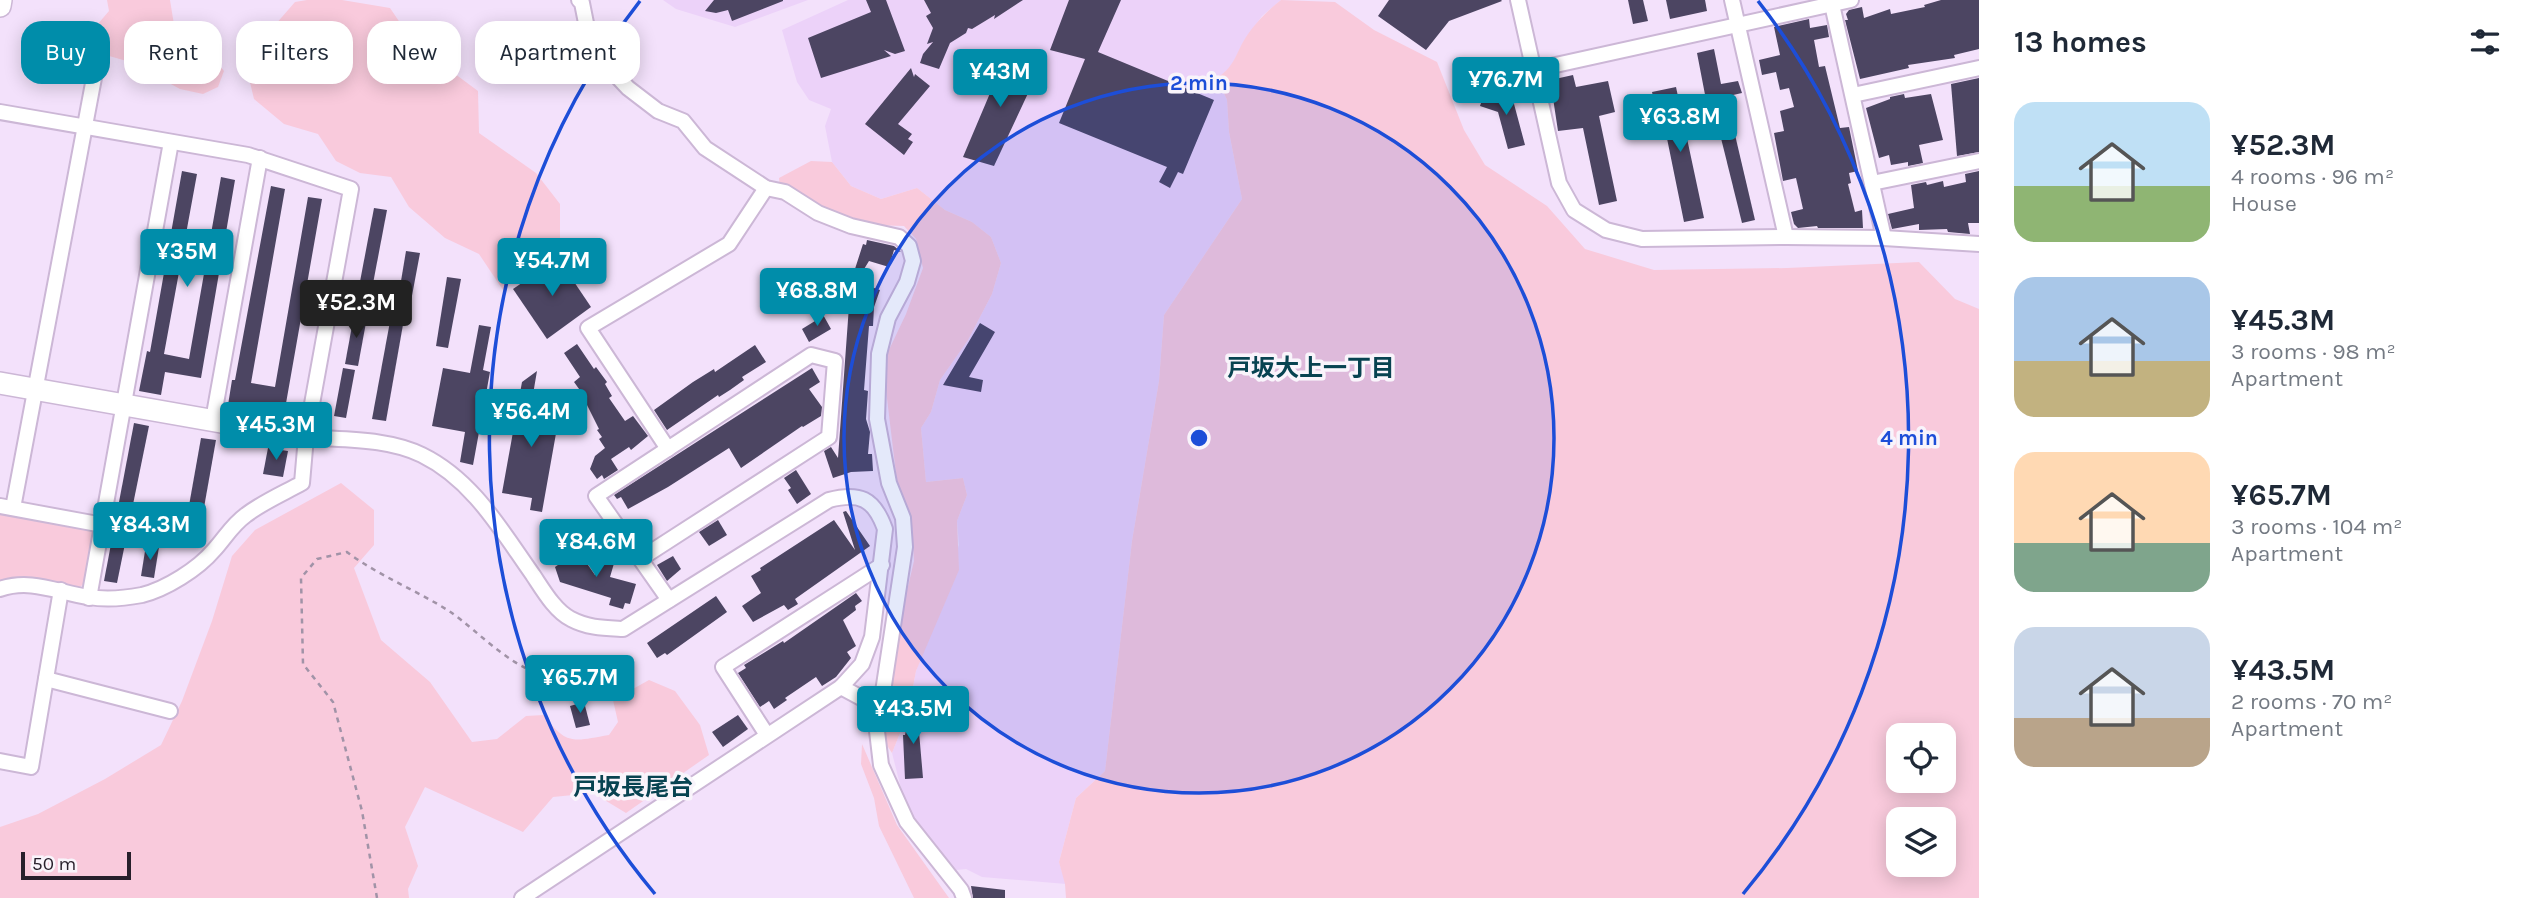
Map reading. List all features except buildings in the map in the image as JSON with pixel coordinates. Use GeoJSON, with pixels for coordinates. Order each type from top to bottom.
{"type":"FeatureCollection","features":[{"type":"Feature","properties":{"kind":"street"},"geometry":{"type":"LineString","coordinates":[[0,6],[1,0]]}},
{"type":"Feature","properties":{"kind":"street"},"geometry":{"type":"LineString","coordinates":[[579,0],[582,3],[588,33],[613,72],[628,88],[658,111],[682,121],[705,148],[766,188],[785,192],[818,213],[851,226],[899,237],[909,246],[913,261],[907,282],[888,318],[879,354],[877,419],[889,483],[902,518],[905,547],[877,730],[881,765],[907,822],[961,890],[964,898]]}},
{"type":"Feature","properties":{"kind":"street"},"geometry":{"type":"LineString","coordinates":[[1518,0],[1559,183],[1574,210],[1606,230],[1642,239],[1884,238],[1979,244]]}},
{"type":"Feature","properties":{"kind":"street"},"geometry":{"type":"LineString","coordinates":[[1732,0],[1786,237]]}},
{"type":"Feature","properties":{"kind":"street"},"geometry":{"type":"LineString","coordinates":[[1533,69],[1851,0]]}},
{"type":"Feature","properties":{"kind":"street"},"geometry":{"type":"LineString","coordinates":[[1832,2],[1884,238]]}},
{"type":"Feature","properties":{"kind":"street"},"geometry":{"type":"LineString","coordinates":[[1853,95],[1979,68]]}},
{"type":"Feature","properties":{"kind":"street"},"geometry":{"type":"LineString","coordinates":[[93,84],[35,390],[7,507],[103,524]]}},
{"type":"Feature","properties":{"kind":"street"},"geometry":{"type":"LineString","coordinates":[[0,112],[260,158],[351,189],[306,437],[302,483],[247,514],[231,528],[213,552],[192,569],[168,584],[144,594],[117,598],[89,597],[36,585],[0,589]]}},
{"type":"Feature","properties":{"kind":"street"},"geometry":{"type":"LineString","coordinates":[[89,597],[171,142]]}},
{"type":"Feature","properties":{"kind":"street"},"geometry":{"type":"LineString","coordinates":[[213,420],[260,158]]}},
{"type":"Feature","properties":{"kind":"street"},"geometry":{"type":"LineString","coordinates":[[1872,183],[1979,161]]}},
{"type":"Feature","properties":{"kind":"street"},"geometry":{"type":"LineString","coordinates":[[668,449],[588,328],[729,244],[766,188]]}},
{"type":"Feature","properties":{"kind":"street"},"geometry":{"type":"LineString","coordinates":[[640,559],[829,437],[835,361],[811,355],[596,496],[640,559],[669,600]]}},
{"type":"Feature","properties":{"kind":"street"},"geometry":{"type":"LineString","coordinates":[[0,383],[306,437],[393,445],[421,454],[446,469],[488,510],[549,598],[568,618],[593,628],[623,629],[829,500],[846,495],[867,500],[879,513],[884,529],[873,637],[862,664],[841,687],[523,898]]}},
{"type":"Feature","properties":{"kind":"street"},"geometry":{"type":"LineString","coordinates":[[768,735],[723,667],[882,565]]}},
{"type":"Feature","properties":{"kind":"street"},"geometry":{"type":"LineString","coordinates":[[0,761],[31,767],[61,590]]}},
{"type":"Feature","properties":{"kind":"street"},"geometry":{"type":"LineString","coordinates":[[46,679],[170,711]]}},
{"type":"Feature","properties":{"kind":"street"},"geometry":{"type":"LineString","coordinates":[[841,687],[880,708]]}},
{"type":"Feature","properties":{"kind":"path"},"geometry":{"type":"LineString","coordinates":[[377,898],[362,811],[333,702],[303,664],[301,579],[317,559],[346,552],[369,569],[449,611],[525,667],[543,677],[557,675]]}},
{"type":"Feature","properties":{"kind":"shaded area"},"geometry":{"type":"Polygon","coordinates":[[[107,0],[170,0],[173,21],[124,21],[124,60],[110,56],[110,21],[100,21],[109,11],[107,0]]]}},
{"type":"Feature","properties":{"kind":"shaded area"},"geometry":{"type":"Polygon","coordinates":[[[342,0],[390,8],[399,21],[367,21],[367,84],[461,84],[461,78],[478,91],[479,133],[536,173],[560,204],[560,245],[538,250],[524,258],[503,290],[479,254],[445,238],[409,207],[391,177],[360,173],[336,161],[318,134],[284,124],[254,99],[250,84],[353,84],[353,21],[278,21],[295,2],[342,0]]]}},
{"type":"Feature","properties":{"kind":"shaded area"},"geometry":{"type":"Polygon","coordinates":[[[663,0],[808,0],[735,27],[676,9],[663,0]]]}},
{"type":"Feature","properties":{"kind":"shaded area"},"geometry":{"type":"Polygon","coordinates":[[[848,0],[1281,0],[1262,16],[1244,41],[1230,69],[1217,78],[1227,100],[1229,132],[1242,199],[1164,315],[1159,381],[1132,541],[1105,771],[1076,798],[1059,862],[1066,884],[982,877],[966,869],[956,870],[916,826],[904,800],[892,753],[908,713],[916,671],[959,545],[957,521],[967,495],[963,478],[926,482],[921,428],[931,412],[940,380],[968,340],[992,294],[1001,263],[991,237],[972,222],[945,210],[917,188],[881,199],[851,186],[832,162],[825,126],[831,109],[809,100],[797,82],[782,30],[848,0]]]}},
{"type":"Feature","properties":{"kind":"shaded area"},"geometry":{"type":"Polygon","coordinates":[[[1281,0],[1335,2],[1374,30],[1437,62],[1464,130],[1485,165],[1547,206],[1585,249],[1654,270],[1919,262],[1955,299],[1979,309],[1979,898],[1066,898],[1059,862],[1076,798],[1105,771],[1132,541],[1159,381],[1164,315],[1242,199],[1229,132],[1227,100],[1217,78],[1230,66],[1255,24],[1281,0]]]}},
{"type":"Feature","properties":{"kind":"shaded area"},"geometry":{"type":"Polygon","coordinates":[[[171,84],[219,84],[203,94],[171,84]]]}},
{"type":"Feature","properties":{"kind":"shaded area"},"geometry":{"type":"Polygon","coordinates":[[[811,161],[832,162],[851,186],[881,199],[917,188],[945,210],[972,222],[991,237],[1001,263],[992,294],[968,340],[940,380],[931,412],[921,428],[926,482],[963,478],[967,495],[957,521],[959,570],[916,671],[908,713],[892,753],[886,744],[885,719],[901,616],[914,561],[912,526],[897,482],[886,390],[887,354],[923,268],[916,239],[904,226],[872,225],[832,214],[780,189],[779,178],[811,161]]]}},
{"type":"Feature","properties":{"kind":"shaded area"},"geometry":{"type":"Polygon","coordinates":[[[341,483],[374,510],[374,545],[354,568],[381,640],[430,682],[472,742],[497,739],[526,716],[544,715],[565,737],[587,739],[609,735],[618,722],[613,700],[649,680],[675,691],[700,725],[709,755],[626,813],[593,793],[553,797],[523,832],[425,787],[405,827],[418,866],[408,889],[409,898],[0,898],[0,827],[38,814],[105,779],[161,745],[182,701],[212,621],[232,556],[255,530],[341,483]]]}},
{"type":"Feature","properties":{"kind":"shaded area"},"geometry":{"type":"Polygon","coordinates":[[[0,511],[90,528],[96,535],[87,581],[80,587],[30,578],[0,580],[0,511]]]}},
{"type":"Feature","properties":{"kind":"shaded area"},"geometry":{"type":"Polygon","coordinates":[[[862,744],[897,825],[949,898],[914,898],[879,826],[874,798],[861,764],[862,744]]]}},
{"type":"Feature","properties":{"kind":"district","name":"戸坂大上一丁目"},"geometry":{"type":"Point","coordinates":[1311,368]}},
{"type":"Feature","properties":{"kind":"district","name":"戸坂長尾台"},"geometry":{"type":"Point","coordinates":[633,787]}}]}
